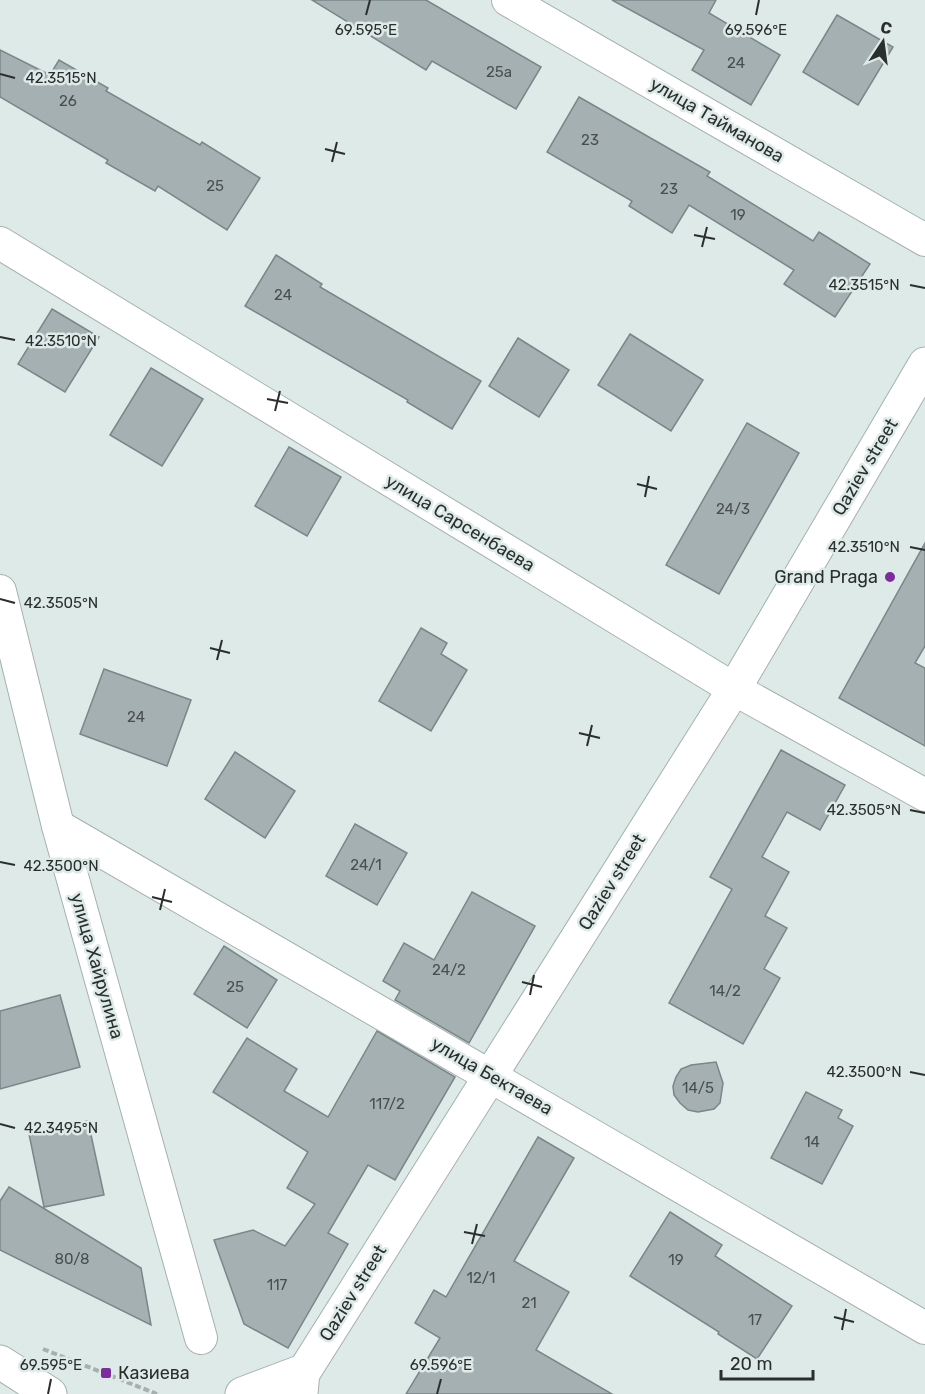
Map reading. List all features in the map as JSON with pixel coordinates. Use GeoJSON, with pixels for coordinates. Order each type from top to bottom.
{"type":"FeatureCollection","features":[{"type":"Feature","properties":{"kind":"street","name":"улица Тайманова"},"geometry":{"type":"LineString","coordinates":[[508,0],[925,240]]}},
{"type":"Feature","properties":{"kind":"street","name":"улица Сарсенбаева"},"geometry":{"type":"LineString","coordinates":[[0,243],[734,689],[925,795]]}},
{"type":"Feature","properties":{"kind":"street","name":"Qaziev street"},"geometry":{"type":"LineString","coordinates":[[298,1386],[734,689],[925,364]]}},
{"type":"Feature","properties":{"kind":"street","name":"улица Хайрулина"},"geometry":{"type":"LineString","coordinates":[[0,591],[58,826],[201,1338]]}},
{"type":"Feature","properties":{"kind":"street","name":"улица Бектаева"},"geometry":{"type":"LineString","coordinates":[[58,826],[925,1328]]}},
{"type":"Feature","properties":{"kind":"street"},"geometry":{"type":"LineString","coordinates":[[0,1362],[50,1394]]}},
{"type":"Feature","properties":{"kind":"street"},"geometry":{"type":"LineString","coordinates":[[242,1394],[298,1386]]}},
{"type":"Feature","properties":{"kind":"path"},"geometry":{"type":"LineString","coordinates":[[40,1348],[157,1394]]}},
{"type":"Feature","properties":{"kind":"building"},"geometry":{"type":"Polygon","coordinates":[[[312,0],[426,0],[541,67],[516,109],[432,61],[426,70],[312,0]]]}},
{"type":"Feature","properties":{"kind":"building"},"geometry":{"type":"Polygon","coordinates":[[[612,0],[716,0],[709,13],[780,55],[751,105],[692,70],[704,50],[612,0]]]}},
{"type":"Feature","properties":{"kind":"building"},"geometry":{"type":"Polygon","coordinates":[[[837,15],[893,47],[858,105],[803,72],[837,15]]]}},
{"type":"Feature","properties":{"kind":"building"},"geometry":{"type":"Polygon","coordinates":[[[0,50],[50,75],[59,60],[108,88],[106,91],[200,145],[202,142],[260,178],[227,230],[158,186],[155,191],[106,163],[108,160],[0,97],[0,50]]]}},
{"type":"Feature","properties":{"kind":"building"},"geometry":{"type":"Polygon","coordinates":[[[579,97],[710,172],[707,176],[813,241],[819,232],[870,264],[835,317],[784,284],[794,270],[689,205],[672,233],[629,206],[632,201],[547,152],[579,97]]]}},
{"type":"Feature","properties":{"kind":"building"},"geometry":{"type":"Polygon","coordinates":[[[276,255],[322,284],[320,287],[481,381],[452,429],[407,402],[408,400],[245,306],[276,255]]]}},
{"type":"Feature","properties":{"kind":"building"},"geometry":{"type":"Polygon","coordinates":[[[52,309],[99,337],[65,392],[18,364],[52,309]]]}},
{"type":"Feature","properties":{"kind":"building"},"geometry":{"type":"Polygon","coordinates":[[[630,334],[703,380],[671,431],[598,385],[630,334]]]}},
{"type":"Feature","properties":{"kind":"building"},"geometry":{"type":"Polygon","coordinates":[[[518,338],[569,370],[539,417],[489,386],[518,338]]]}},
{"type":"Feature","properties":{"kind":"building"},"geometry":{"type":"Polygon","coordinates":[[[151,368],[203,399],[162,466],[110,435],[151,368]]]}},
{"type":"Feature","properties":{"kind":"building"},"geometry":{"type":"Polygon","coordinates":[[[747,423],[799,453],[719,594],[666,565],[747,423]]]}},
{"type":"Feature","properties":{"kind":"building"},"geometry":{"type":"Polygon","coordinates":[[[289,447],[341,477],[307,536],[255,506],[289,447]]]}},
{"type":"Feature","properties":{"kind":"building"},"geometry":{"type":"Polygon","coordinates":[[[925,543],[925,646],[915,663],[925,668],[925,746],[839,698],[925,543]]]}},
{"type":"Feature","properties":{"kind":"building"},"geometry":{"type":"Polygon","coordinates":[[[421,628],[447,643],[441,654],[467,670],[431,731],[379,701],[421,628]]]}},
{"type":"Feature","properties":{"kind":"building"},"geometry":{"type":"Polygon","coordinates":[[[104,669],[191,700],[167,766],[80,734],[104,669]]]}},
{"type":"Feature","properties":{"kind":"building"},"geometry":{"type":"Polygon","coordinates":[[[781,750],[845,785],[820,830],[787,812],[762,857],[789,872],[765,916],[787,928],[764,969],[780,978],[743,1044],[669,1003],[732,889],[710,877],[781,750]]]}},
{"type":"Feature","properties":{"kind":"building"},"geometry":{"type":"Polygon","coordinates":[[[235,752],[295,791],[265,838],[205,799],[235,752]]]}},
{"type":"Feature","properties":{"kind":"building"},"geometry":{"type":"Polygon","coordinates":[[[355,824],[407,853],[377,905],[326,876],[355,824]]]}},
{"type":"Feature","properties":{"kind":"building"},"geometry":{"type":"Polygon","coordinates":[[[472,892],[535,926],[469,1043],[395,1000],[400,991],[383,981],[404,943],[434,960],[472,892]]]}},
{"type":"Feature","properties":{"kind":"building"},"geometry":{"type":"Polygon","coordinates":[[[224,946],[277,980],[247,1028],[194,994],[224,946]]]}},
{"type":"Feature","properties":{"kind":"building"},"geometry":{"type":"Polygon","coordinates":[[[60,995],[80,1067],[0,1089],[0,1011],[60,995]]]}},
{"type":"Feature","properties":{"kind":"building"},"geometry":{"type":"Polygon","coordinates":[[[377,1031],[455,1077],[395,1180],[368,1165],[328,1233],[348,1244],[288,1348],[244,1324],[214,1240],[253,1230],[285,1246],[315,1204],[287,1188],[308,1152],[213,1092],[247,1038],[297,1069],[284,1091],[328,1117],[377,1031]]]}},
{"type":"Feature","properties":{"kind":"building"},"geometry":{"type":"Polygon","coordinates":[[[716,1062],[723,1083],[720,1103],[714,1109],[698,1112],[688,1110],[674,1095],[673,1086],[676,1077],[681,1069],[691,1065],[716,1062]]]}},
{"type":"Feature","properties":{"kind":"building"},"geometry":{"type":"Polygon","coordinates":[[[806,1092],[842,1110],[838,1118],[853,1126],[822,1184],[771,1158],[806,1092]]]}},
{"type":"Feature","properties":{"kind":"building"},"geometry":{"type":"Polygon","coordinates":[[[88,1121],[104,1195],[44,1207],[29,1134],[88,1121]]]}},
{"type":"Feature","properties":{"kind":"building"},"geometry":{"type":"Polygon","coordinates":[[[538,1137],[574,1158],[514,1261],[569,1292],[536,1350],[612,1394],[406,1394],[440,1338],[415,1323],[434,1290],[446,1297],[538,1137]]]}},
{"type":"Feature","properties":{"kind":"building"},"geometry":{"type":"Polygon","coordinates":[[[9,1187],[141,1268],[151,1325],[0,1250],[0,1201],[9,1187]]]}},
{"type":"Feature","properties":{"kind":"building"},"geometry":{"type":"Polygon","coordinates":[[[670,1212],[722,1245],[715,1256],[792,1306],[757,1359],[718,1334],[719,1332],[630,1276],[670,1212]]]}},
{"type":"Feature","properties":{"kind":"place","name":"Grand Praga"},"geometry":{"type":"Point","coordinates":[890,577]}},
{"type":"Feature","properties":{"kind":"place","name":"Казиева"},"geometry":{"type":"Point","coordinates":[106,1373]}}]}
